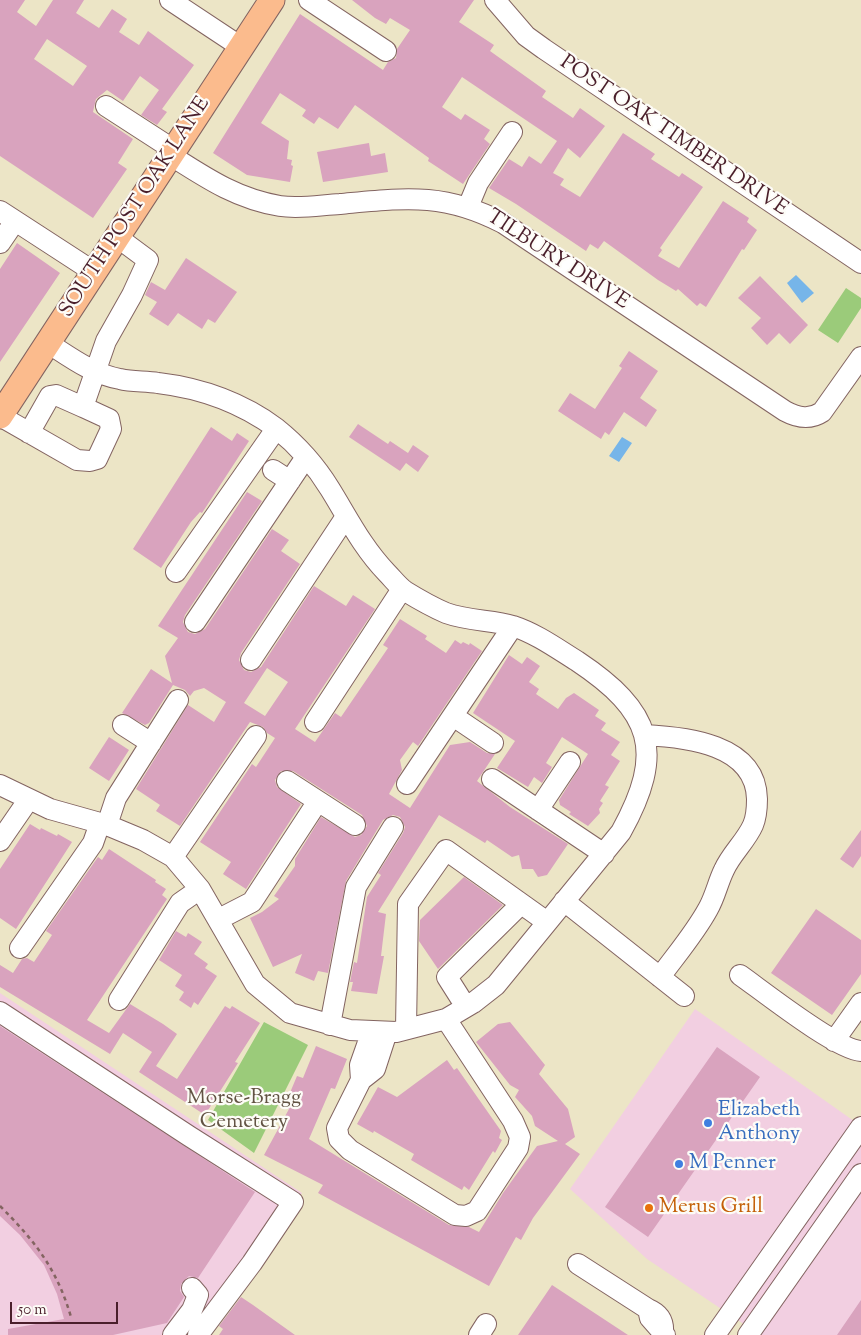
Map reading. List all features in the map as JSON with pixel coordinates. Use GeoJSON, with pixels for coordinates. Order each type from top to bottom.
{"type":"FeatureCollection","features":[{"type":"Feature","properties":{"kind":"main road","name":"SOUTH POST OAK LANE"},"geometry":{"type":"LineString","coordinates":[[0,416],[272,0]]}},
{"type":"Feature","properties":{"kind":"street"},"geometry":{"type":"LineString","coordinates":[[170,0],[241,47]]}},
{"type":"Feature","properties":{"kind":"street"},"geometry":{"type":"LineString","coordinates":[[309,0],[386,51]]}},
{"type":"Feature","properties":{"kind":"street","name":"POST OAK TIMBER DRIVE"},"geometry":{"type":"LineString","coordinates":[[495,0],[526,36],[544,49],[861,263]]}},
{"type":"Feature","properties":{"kind":"street","name":"TILBURY DRIVE"},"geometry":{"type":"LineString","coordinates":[[106,106],[211,182],[235,194],[281,206],[304,207],[418,198],[441,200],[468,207],[503,223],[785,411],[800,417],[815,416],[822,412],[861,357]]}},
{"type":"Feature","properties":{"kind":"street"},"geometry":{"type":"LineString","coordinates":[[468,207],[478,183],[512,132]]}},
{"type":"Feature","properties":{"kind":"street"},"geometry":{"type":"LineString","coordinates":[[0,243],[8,216],[94,272]]}},
{"type":"Feature","properties":{"kind":"street"},"geometry":{"type":"LineString","coordinates":[[83,407],[106,341],[132,295],[148,260],[117,237]]}},
{"type":"Feature","properties":{"kind":"street"},"geometry":{"type":"LineString","coordinates":[[0,785],[50,809],[104,824],[143,840],[173,857],[200,889],[255,984],[290,1012],[350,1030],[388,1031],[446,1018],[466,1006],[500,980],[621,832],[636,805],[646,772],[644,735],[636,713],[621,694],[608,683],[540,638],[513,626],[448,613],[402,589],[368,553],[345,518],[330,488],[306,457],[276,429],[241,406],[204,392],[160,383],[119,379],[85,367],[48,343]]}},
{"type":"Feature","properties":{"kind":"street"},"geometry":{"type":"LineString","coordinates":[[0,416],[29,433],[77,460],[90,462],[97,459],[111,429],[110,419],[56,395],[50,396],[29,433]]}},
{"type":"Feature","properties":{"kind":"street"},"geometry":{"type":"LineString","coordinates":[[176,572],[276,429]]}},
{"type":"Feature","properties":{"kind":"street"},"geometry":{"type":"LineString","coordinates":[[195,622],[306,457]]}},
{"type":"Feature","properties":{"kind":"street"},"geometry":{"type":"LineString","coordinates":[[273,470],[290,481]]}},
{"type":"Feature","properties":{"kind":"street"},"geometry":{"type":"LineString","coordinates":[[251,660],[318,543],[345,518]]}},
{"type":"Feature","properties":{"kind":"street"},"geometry":{"type":"LineString","coordinates":[[315,722],[402,589]]}},
{"type":"Feature","properties":{"kind":"street"},"geometry":{"type":"LineString","coordinates":[[408,784],[513,626]]}},
{"type":"Feature","properties":{"kind":"street"},"geometry":{"type":"LineString","coordinates":[[20,948],[93,843],[116,798],[178,700]]}},
{"type":"Feature","properties":{"kind":"street"},"geometry":{"type":"LineString","coordinates":[[453,716],[493,744]]}},
{"type":"Feature","properties":{"kind":"street"},"geometry":{"type":"LineString","coordinates":[[123,725],[151,743]]}},
{"type":"Feature","properties":{"kind":"street"},"geometry":{"type":"LineString","coordinates":[[644,735],[672,736],[706,743],[739,761],[751,773],[756,789],[757,807],[753,825],[724,868],[709,908],[660,977]]}},
{"type":"Feature","properties":{"kind":"street"},"geometry":{"type":"LineString","coordinates":[[173,857],[256,736]]}},
{"type":"Feature","properties":{"kind":"street"},"geometry":{"type":"LineString","coordinates":[[538,810],[570,762]]}},
{"type":"Feature","properties":{"kind":"street"},"geometry":{"type":"LineString","coordinates":[[492,780],[604,854]]}},
{"type":"Feature","properties":{"kind":"street"},"geometry":{"type":"LineString","coordinates":[[287,781],[355,825]]}},
{"type":"Feature","properties":{"kind":"street"},"geometry":{"type":"LineString","coordinates":[[0,841],[28,799]]}},
{"type":"Feature","properties":{"kind":"street"},"geometry":{"type":"LineString","coordinates":[[219,919],[252,902],[318,801]]}},
{"type":"Feature","properties":{"kind":"street"},"geometry":{"type":"LineString","coordinates":[[330,1025],[356,887],[394,827]]}},
{"type":"Feature","properties":{"kind":"street"},"geometry":{"type":"LineString","coordinates":[[446,1018],[513,1121],[520,1137],[518,1148],[477,1211],[466,1216],[455,1215],[350,1150],[339,1139],[337,1128],[361,1080],[360,1065],[371,1055],[388,1031],[408,904],[446,850],[547,922]]}},
{"type":"Feature","properties":{"kind":"street"},"geometry":{"type":"LineString","coordinates":[[119,1000],[180,904],[200,889]]}},
{"type":"Feature","properties":{"kind":"street"},"geometry":{"type":"LineString","coordinates":[[564,901],[684,996]]}},
{"type":"Feature","properties":{"kind":"street"},"geometry":{"type":"LineString","coordinates":[[466,1006],[447,977],[521,904]]}},
{"type":"Feature","properties":{"kind":"street"},"geometry":{"type":"LineString","coordinates":[[740,975],[834,1041],[853,1051],[861,1052]]}},
{"type":"Feature","properties":{"kind":"street"},"geometry":{"type":"LineString","coordinates":[[834,1041],[861,1002]]}},
{"type":"Feature","properties":{"kind":"street"},"geometry":{"type":"LineString","coordinates":[[0,1012],[293,1202],[198,1335]]}},
{"type":"Feature","properties":{"kind":"street"},"geometry":{"type":"LineString","coordinates":[[715,1335],[861,1127]]}},
{"type":"Feature","properties":{"kind":"street"},"geometry":{"type":"LineString","coordinates":[[732,1311],[751,1330],[861,1174]]}},
{"type":"Feature","properties":{"kind":"street"},"geometry":{"type":"LineString","coordinates":[[578,1264],[659,1316],[664,1323],[664,1334]]}},
{"type":"Feature","properties":{"kind":"street"},"geometry":{"type":"LineString","coordinates":[[173,1335],[192,1310],[198,1295],[192,1288]]}},
{"type":"Feature","properties":{"kind":"path"},"geometry":{"type":"LineString","coordinates":[[0,1206],[25,1231],[49,1262],[63,1290],[71,1318]]}},
{"type":"Feature","properties":{"kind":"shaded area"},"geometry":{"type":"Polygon","coordinates":[[[0,993],[302,1193],[207,1335],[0,1335],[0,993]]]}},
{"type":"Feature","properties":{"kind":"shaded area"},"geometry":{"type":"Polygon","coordinates":[[[695,1009],[861,1126],[861,1335],[756,1335],[757,1333],[647,1259],[570,1189],[695,1009]]]}},
{"type":"Feature","properties":{"kind":"green space"},"geometry":{"type":"Polygon","coordinates":[[[846,288],[861,298],[861,308],[838,343],[818,330],[846,288]]]}},
{"type":"Feature","properties":{"kind":"green space","name":"Morse-Bragg Cemetery"},"geometry":{"type":"Polygon","coordinates":[[[264,1022],[308,1045],[254,1153],[208,1120],[264,1022]]]}},
{"type":"Feature","properties":{"kind":"water"},"geometry":{"type":"Polygon","coordinates":[[[796,275],[814,293],[802,303],[787,283],[796,275]]]}},
{"type":"Feature","properties":{"kind":"water"},"geometry":{"type":"Polygon","coordinates":[[[622,437],[632,443],[619,462],[609,456],[622,437]]]}},
{"type":"Feature","properties":{"kind":"building"},"geometry":{"type":"Polygon","coordinates":[[[0,0],[25,0],[17,12],[36,26],[53,0],[84,0],[76,13],[99,28],[112,9],[127,19],[119,32],[139,45],[148,31],[194,65],[162,109],[167,112],[157,125],[141,115],[159,90],[140,76],[123,101],[107,90],[96,99],[93,112],[133,139],[118,163],[127,169],[93,218],[0,156],[0,0]],[[47,39],[34,59],[73,86],[87,66],[47,39]]]}},
{"type":"Feature","properties":{"kind":"building"},"geometry":{"type":"Polygon","coordinates":[[[352,0],[474,0],[459,22],[494,45],[490,51],[546,91],[542,97],[573,118],[580,108],[605,126],[580,158],[568,148],[553,173],[564,179],[560,185],[580,197],[623,133],[655,154],[651,159],[679,177],[682,173],[703,187],[660,248],[662,250],[658,256],[679,268],[723,201],[749,218],[747,222],[757,230],[744,250],[742,249],[706,307],[700,303],[697,306],[678,289],[676,291],[658,280],[604,241],[598,249],[590,244],[586,251],[489,188],[509,159],[522,167],[529,156],[541,164],[557,141],[462,77],[442,107],[461,120],[465,114],[490,130],[484,139],[490,144],[463,184],[428,161],[429,158],[355,105],[338,129],[319,117],[314,124],[302,116],[306,110],[280,93],[261,123],[289,141],[287,159],[292,160],[291,165],[293,166],[290,182],[247,175],[213,153],[300,14],[383,70],[388,62],[396,58],[397,49],[410,30],[390,18],[386,24],[352,0]]]}},
{"type":"Feature","properties":{"kind":"building"},"geometry":{"type":"Polygon","coordinates":[[[369,143],[371,156],[385,153],[388,172],[323,182],[317,152],[369,143]]]}},
{"type":"Feature","properties":{"kind":"building"},"geometry":{"type":"Polygon","coordinates":[[[17,243],[60,273],[0,362],[0,269],[17,243]]]}},
{"type":"Feature","properties":{"kind":"building"},"geometry":{"type":"Polygon","coordinates":[[[186,258],[237,292],[215,323],[208,319],[202,329],[178,313],[168,326],[149,314],[157,302],[145,295],[151,282],[165,290],[186,258]]]}},
{"type":"Feature","properties":{"kind":"building"},"geometry":{"type":"Polygon","coordinates":[[[760,276],[808,325],[790,344],[779,333],[767,345],[751,328],[761,318],[738,298],[760,276]]]}},
{"type":"Feature","properties":{"kind":"building"},"geometry":{"type":"Polygon","coordinates":[[[629,351],[658,371],[640,398],[657,410],[646,427],[624,412],[609,435],[605,432],[601,439],[558,411],[570,393],[595,409],[622,368],[619,366],[629,351]]]}},
{"type":"Feature","properties":{"kind":"building"},"geometry":{"type":"Polygon","coordinates":[[[358,424],[388,444],[390,441],[408,453],[413,445],[429,456],[418,472],[406,463],[400,471],[349,437],[358,424]]]}},
{"type":"Feature","properties":{"kind":"building"},"geometry":{"type":"Polygon","coordinates":[[[211,427],[232,441],[237,433],[249,441],[202,513],[200,512],[191,522],[161,568],[133,549],[211,427]]]}},
{"type":"Feature","properties":{"kind":"building"},"geometry":{"type":"Polygon","coordinates":[[[247,492],[262,501],[185,615],[183,622],[188,632],[195,634],[205,629],[272,529],[289,540],[281,551],[300,564],[241,653],[239,660],[244,670],[251,672],[261,667],[314,586],[346,606],[353,595],[375,609],[295,729],[315,742],[335,713],[341,717],[388,648],[383,645],[400,619],[427,636],[425,639],[446,653],[455,640],[461,644],[463,642],[469,645],[470,643],[482,651],[418,746],[413,742],[400,760],[402,770],[389,794],[410,808],[450,745],[470,742],[487,753],[495,754],[477,781],[510,807],[568,844],[547,875],[538,877],[533,869],[522,869],[519,855],[512,857],[487,840],[485,843],[439,815],[378,912],[386,914],[381,956],[384,956],[377,994],[351,991],[353,982],[350,982],[354,962],[357,963],[367,897],[381,875],[378,873],[405,827],[400,817],[393,815],[383,820],[346,881],[328,973],[318,971],[314,981],[295,973],[302,954],[273,967],[250,918],[262,912],[279,899],[274,896],[295,866],[295,859],[321,817],[355,837],[361,835],[367,826],[362,815],[293,771],[281,771],[275,780],[277,787],[301,804],[246,889],[223,874],[231,862],[200,842],[252,764],[256,767],[275,738],[267,733],[263,727],[250,722],[180,826],[156,811],[160,805],[136,789],[188,705],[214,722],[226,702],[204,688],[194,691],[190,696],[185,690],[173,685],[149,723],[145,725],[122,713],[151,669],[172,683],[165,656],[178,638],[158,626],[247,492]],[[267,668],[244,703],[265,716],[288,682],[267,668]]]}},
{"type":"Feature","properties":{"kind":"building"},"geometry":{"type":"Polygon","coordinates":[[[509,655],[522,664],[527,657],[540,666],[529,682],[539,689],[536,694],[558,709],[566,698],[574,693],[599,710],[595,716],[606,723],[601,730],[620,742],[611,755],[620,761],[605,785],[609,787],[600,801],[603,803],[599,809],[600,813],[588,826],[569,814],[571,812],[560,805],[559,800],[588,754],[562,737],[546,763],[552,767],[542,783],[534,777],[528,787],[497,768],[515,741],[473,713],[509,655]]]}},
{"type":"Feature","properties":{"kind":"building"},"geometry":{"type":"Polygon","coordinates":[[[109,737],[129,750],[109,781],[89,768],[109,737]]]}},
{"type":"Feature","properties":{"kind":"building"},"geometry":{"type":"Polygon","coordinates":[[[30,824],[40,830],[41,828],[57,836],[58,834],[72,842],[16,929],[0,918],[0,869],[30,824]]]}},
{"type":"Feature","properties":{"kind":"building"},"geometry":{"type":"Polygon","coordinates":[[[861,830],[861,856],[853,868],[840,859],[861,830]]]}},
{"type":"Feature","properties":{"kind":"building"},"geometry":{"type":"Polygon","coordinates":[[[109,849],[156,880],[155,882],[166,889],[162,895],[167,899],[87,1020],[109,1033],[130,1004],[163,1024],[177,1034],[156,1066],[177,1079],[225,1006],[230,1009],[232,1006],[260,1023],[235,1062],[238,1063],[205,1115],[139,1072],[152,1052],[123,1033],[110,1054],[0,987],[0,965],[13,973],[22,959],[27,958],[34,962],[52,935],[46,931],[98,857],[102,860],[109,849]]]}},
{"type":"Feature","properties":{"kind":"building"},"geometry":{"type":"Polygon","coordinates":[[[464,877],[503,905],[438,969],[419,941],[420,920],[464,877]]]}},
{"type":"Feature","properties":{"kind":"building"},"geometry":{"type":"Polygon","coordinates":[[[816,909],[861,940],[861,974],[832,1015],[771,973],[816,909]]]}},
{"type":"Feature","properties":{"kind":"building"},"geometry":{"type":"Polygon","coordinates":[[[176,931],[186,937],[188,933],[202,942],[194,954],[208,964],[205,968],[217,976],[198,1005],[194,1002],[191,1008],[179,1000],[184,992],[175,986],[182,975],[159,960],[176,931]]]}},
{"type":"Feature","properties":{"kind":"building"},"geometry":{"type":"Polygon","coordinates":[[[510,1022],[545,1065],[539,1074],[568,1109],[575,1137],[565,1144],[580,1154],[533,1218],[521,1240],[516,1237],[489,1286],[318,1193],[323,1185],[264,1155],[289,1109],[284,1107],[297,1076],[303,1078],[316,1046],[347,1059],[335,1089],[331,1088],[309,1139],[449,1225],[469,1227],[479,1232],[503,1193],[537,1146],[558,1141],[535,1126],[532,1116],[515,1097],[519,1090],[510,1085],[476,1042],[498,1024],[510,1022]]]}},
{"type":"Feature","properties":{"kind":"building"},"geometry":{"type":"Polygon","coordinates":[[[0,1026],[255,1192],[198,1278],[189,1276],[181,1284],[180,1291],[184,1297],[167,1323],[113,1335],[8,1335],[8,1329],[64,1319],[57,1294],[44,1265],[20,1235],[0,1216],[0,1026]]]}},
{"type":"Feature","properties":{"kind":"building"},"geometry":{"type":"Polygon","coordinates":[[[717,1047],[760,1077],[648,1237],[605,1207],[717,1047]]]}},
{"type":"Feature","properties":{"kind":"building"},"geometry":{"type":"Polygon","coordinates":[[[447,1060],[454,1070],[457,1068],[501,1131],[499,1138],[502,1140],[495,1153],[493,1151],[469,1190],[464,1186],[462,1190],[411,1160],[414,1154],[374,1131],[373,1133],[357,1124],[378,1087],[397,1097],[447,1060]]]}},
{"type":"Feature","properties":{"kind":"building"},"geometry":{"type":"Polygon","coordinates":[[[552,1285],[628,1335],[518,1335],[552,1285]]]}},
{"type":"Feature","properties":{"kind":"building"},"geometry":{"type":"Polygon","coordinates":[[[241,1297],[295,1335],[219,1335],[223,1329],[219,1326],[241,1297]]]}},
{"type":"Feature","properties":{"kind":"building"},"geometry":{"type":"Polygon","coordinates":[[[861,1300],[861,1335],[837,1335],[861,1300]]]}},
{"type":"Feature","properties":{"kind":"place","name":"Elizabeth Anthony"},"geometry":{"type":"Point","coordinates":[708,1123]}},
{"type":"Feature","properties":{"kind":"place","name":"M Penner"},"geometry":{"type":"Point","coordinates":[679,1164]}},
{"type":"Feature","properties":{"kind":"place","name":"Merus Grill"},"geometry":{"type":"Point","coordinates":[649,1208]}}]}
